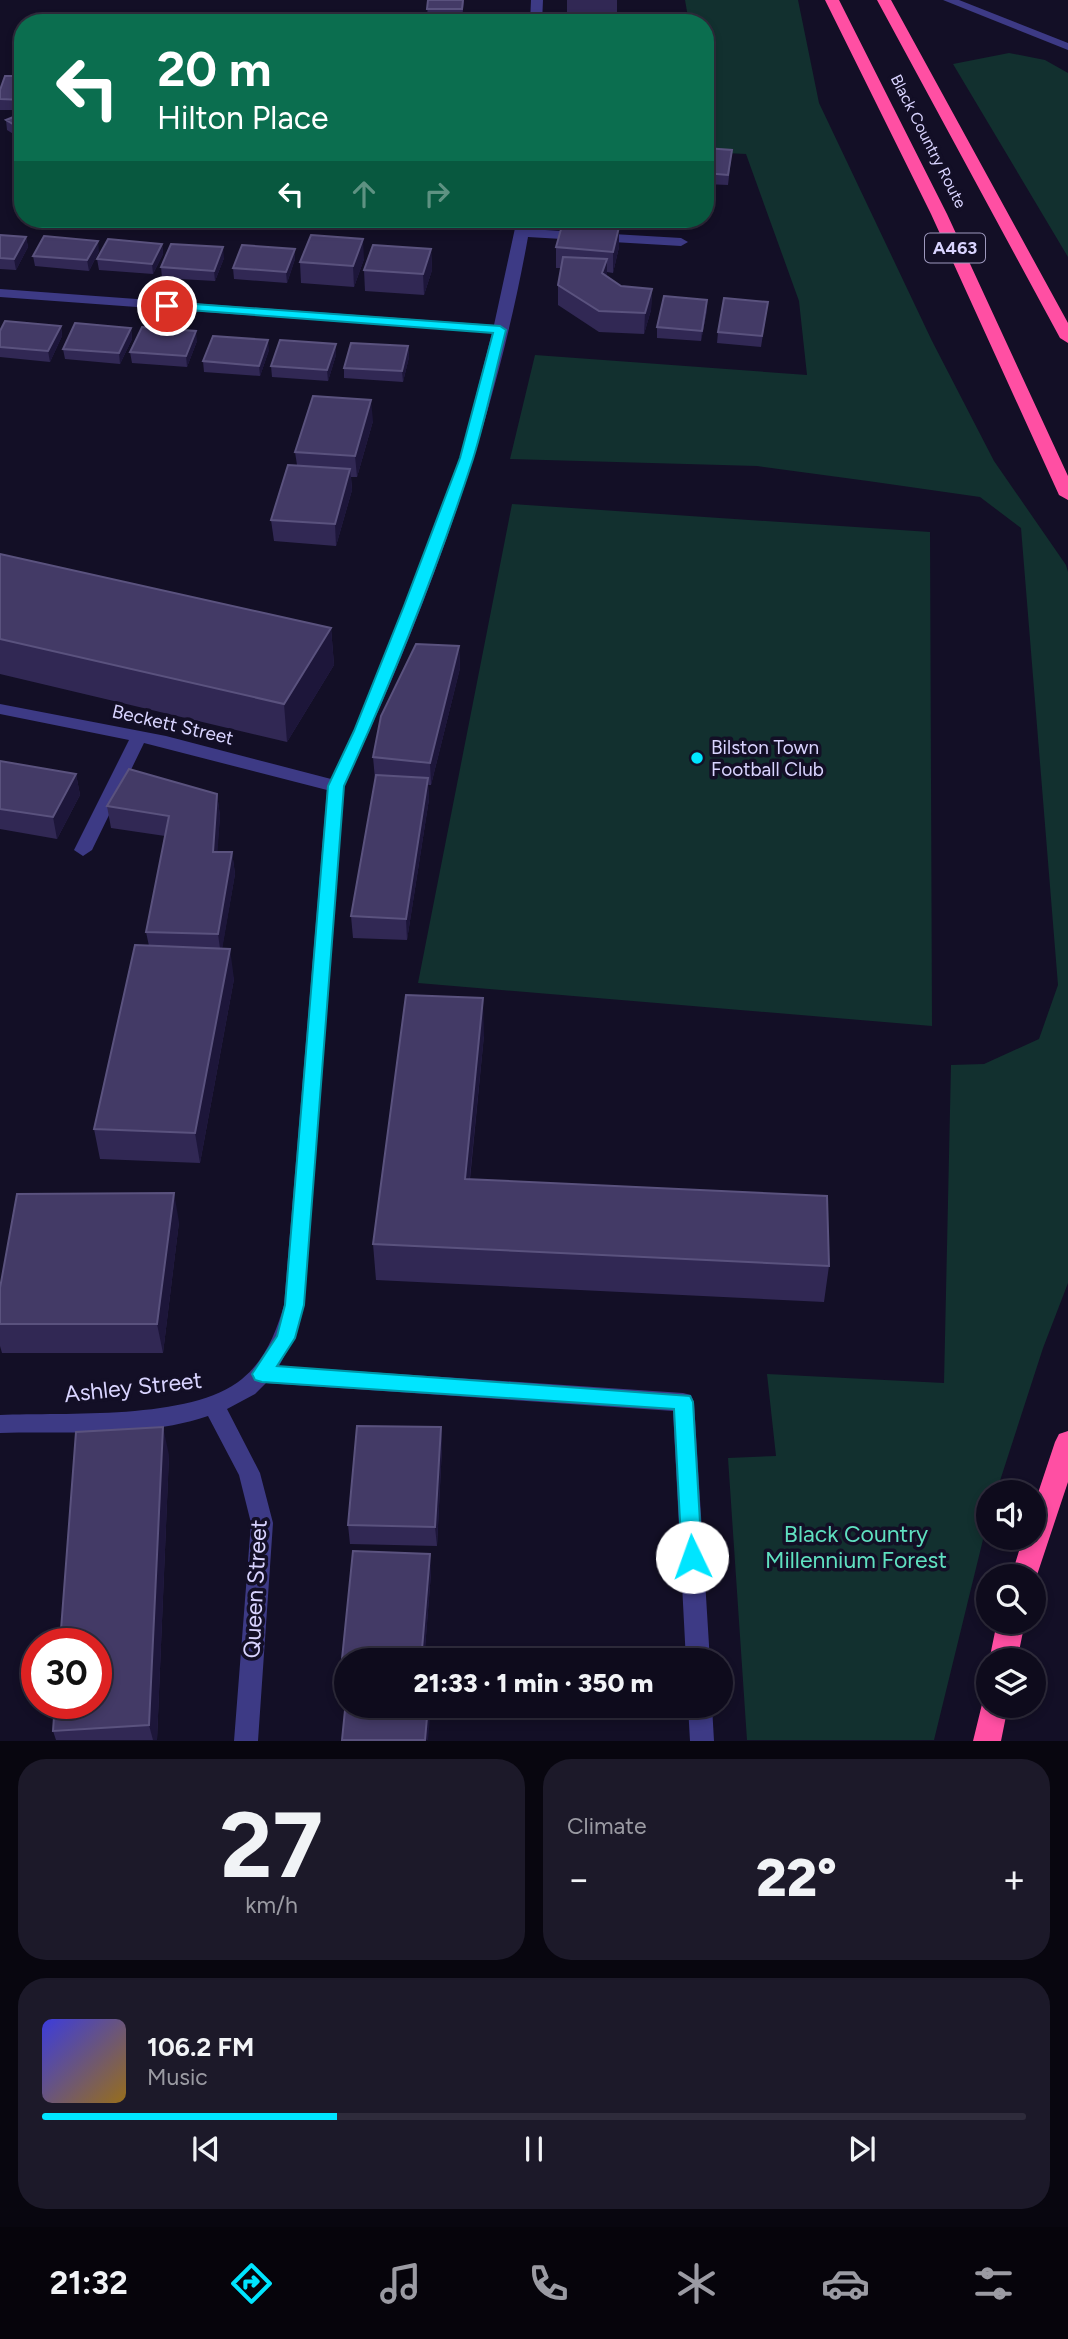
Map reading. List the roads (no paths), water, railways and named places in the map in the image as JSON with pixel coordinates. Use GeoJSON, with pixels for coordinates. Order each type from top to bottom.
{"type":"FeatureCollection","features":[{"type":"Feature","properties":{"kind":"highway","name":"Black Country Route"},"geometry":{"type":"LineString","coordinates":[[884,0],[1068,338]]}},
{"type":"Feature","properties":{"kind":"highway","name":"Black Country Route"},"geometry":{"type":"LineString","coordinates":[[833,2],[939,214],[1068,495]]}},
{"type":"Feature","properties":{"kind":"highway"},"geometry":{"type":"LineString","coordinates":[[1028,1564],[1068,1442]]}},
{"type":"Feature","properties":{"kind":"highway"},"geometry":{"type":"LineString","coordinates":[[988,1741],[992,1718]]}},
{"type":"Feature","properties":{"kind":"street"},"geometry":{"type":"LineString","coordinates":[[949,0],[1068,47]]}},
{"type":"Feature","properties":{"kind":"street"},"geometry":{"type":"LineString","coordinates":[[522,228],[500,330],[467,458],[407,619],[362,731],[336,786],[295,1305],[286,1338],[262,1374],[683,1402],[697,1648]]}},
{"type":"Feature","properties":{"kind":"street"},"geometry":{"type":"LineString","coordinates":[[542,228],[681,242]]}},
{"type":"Feature","properties":{"kind":"street"},"geometry":{"type":"LineString","coordinates":[[0,293],[500,330]]}},
{"type":"Feature","properties":{"kind":"street","name":"Beckett Street"},"geometry":{"type":"LineString","coordinates":[[0,709],[139,737],[336,786]]}},
{"type":"Feature","properties":{"kind":"street"},"geometry":{"type":"LineString","coordinates":[[83,850],[139,737]]}},
{"type":"Feature","properties":{"kind":"street","name":"Ashley Street"},"geometry":{"type":"LineString","coordinates":[[0,1424],[180,1414],[215,1406],[246,1389],[262,1374]]}},
{"type":"Feature","properties":{"kind":"street","name":"Queen Street"},"geometry":{"type":"LineString","coordinates":[[215,1406],[225,1431],[250,1473],[262,1523],[246,1741]]}},
{"type":"Feature","properties":{"kind":"street"},"geometry":{"type":"LineString","coordinates":[[701,1718],[702,1741]]}},
{"type":"Feature","properties":{"kind":"place","name":"Bilston Town Football Club"},"geometry":{"type":"Point","coordinates":[697,758]}},
{"type":"Feature","properties":{"kind":"park label","name":"Black Country Millennium Forest"},"geometry":{"type":"Point","coordinates":[856,1547]}}]}
